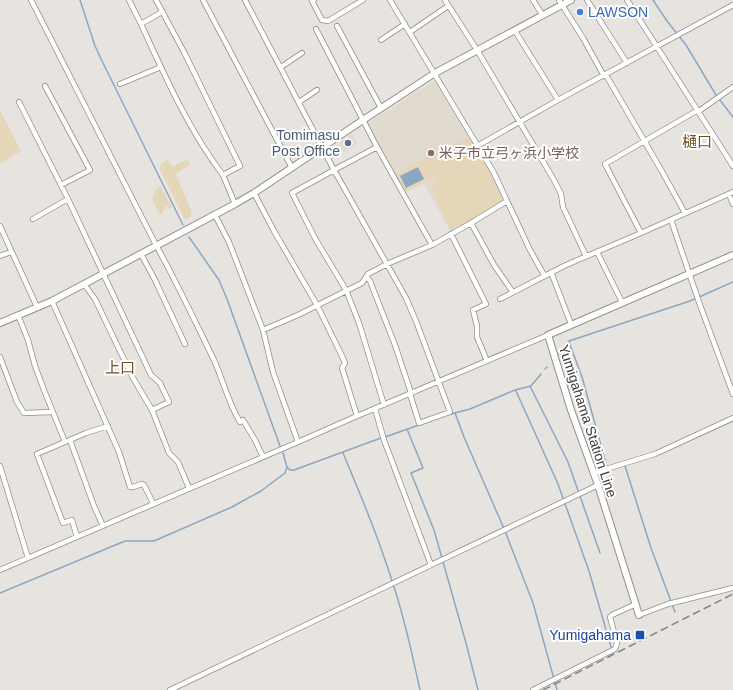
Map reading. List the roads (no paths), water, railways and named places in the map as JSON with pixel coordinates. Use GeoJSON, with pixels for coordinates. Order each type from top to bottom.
{"type":"FeatureCollection","features":[{"type":"Feature","properties":{"kind":"street"},"geometry":{"type":"LineString","coordinates":[[31,0],[156,246],[178,285],[214,362],[232,410],[240,422],[243,420],[263,457]]}},
{"type":"Feature","properties":{"kind":"street"},"geometry":{"type":"LineString","coordinates":[[129,0],[203,149],[223,175],[235,204]]}},
{"type":"Feature","properties":{"kind":"street"},"geometry":{"type":"LineString","coordinates":[[156,0],[185,54],[240,166],[223,175]]}},
{"type":"Feature","properties":{"kind":"street"},"geometry":{"type":"LineString","coordinates":[[203,0],[292,168]]}},
{"type":"Feature","properties":{"kind":"street"},"geometry":{"type":"LineString","coordinates":[[245,0],[334,170],[406,298],[450,412],[419,423],[395,345],[370,281],[366,277]]}},
{"type":"Feature","properties":{"kind":"street"},"geometry":{"type":"LineString","coordinates":[[314,0],[312,1],[322,20],[328,21],[363,0]]}},
{"type":"Feature","properties":{"kind":"street"},"geometry":{"type":"LineString","coordinates":[[390,0],[479,145],[494,173],[530,250],[544,275]]}},
{"type":"Feature","properties":{"kind":"street"},"geometry":{"type":"LineString","coordinates":[[533,0],[543,16]]}},
{"type":"Feature","properties":{"kind":"street"},"geometry":{"type":"LineString","coordinates":[[0,323],[52,301],[235,204],[254,193],[435,73],[543,16],[560,2],[571,0]]}},
{"type":"Feature","properties":{"kind":"street"},"geometry":{"type":"LineString","coordinates":[[588,0],[627,63]]}},
{"type":"Feature","properties":{"kind":"street"},"geometry":{"type":"LineString","coordinates":[[626,0],[733,166]]}},
{"type":"Feature","properties":{"kind":"street"},"geometry":{"type":"LineString","coordinates":[[410,32],[446,2],[478,50],[554,180],[561,194],[563,207],[586,256]]}},
{"type":"Feature","properties":{"kind":"street"},"geometry":{"type":"LineString","coordinates":[[560,2],[645,141],[685,213]]}},
{"type":"Feature","properties":{"kind":"street"},"geometry":{"type":"LineString","coordinates":[[479,145],[558,100],[733,6]]}},
{"type":"Feature","properties":{"kind":"street"},"geometry":{"type":"LineString","coordinates":[[141,24],[162,12]]}},
{"type":"Feature","properties":{"kind":"street"},"geometry":{"type":"LineString","coordinates":[[381,40],[405,24]]}},
{"type":"Feature","properties":{"kind":"street"},"geometry":{"type":"LineString","coordinates":[[336,26],[381,108]]}},
{"type":"Feature","properties":{"kind":"street"},"geometry":{"type":"LineString","coordinates":[[316,29],[377,147],[432,245]]}},
{"type":"Feature","properties":{"kind":"street"},"geometry":{"type":"LineString","coordinates":[[515,31],[558,100]]}},
{"type":"Feature","properties":{"kind":"street"},"geometry":{"type":"LineString","coordinates":[[281,67],[302,53]]}},
{"type":"Feature","properties":{"kind":"street"},"geometry":{"type":"LineString","coordinates":[[120,84],[161,67]]}},
{"type":"Feature","properties":{"kind":"street"},"geometry":{"type":"LineString","coordinates":[[46,86],[90,170],[61,185]]}},
{"type":"Feature","properties":{"kind":"street"},"geometry":{"type":"LineString","coordinates":[[641,233],[605,164],[698,111],[733,88]]}},
{"type":"Feature","properties":{"kind":"street"},"geometry":{"type":"LineString","coordinates":[[299,102],[317,90]]}},
{"type":"Feature","properties":{"kind":"street"},"geometry":{"type":"LineString","coordinates":[[18,102],[68,199],[151,375],[160,383],[169,402],[152,410]]}},
{"type":"Feature","properties":{"kind":"street"},"geometry":{"type":"LineString","coordinates":[[377,147],[292,193],[316,240],[346,290],[359,323],[384,405]]}},
{"type":"Feature","properties":{"kind":"street"},"geometry":{"type":"LineString","coordinates":[[254,193],[317,305],[344,363],[342,368],[357,416]]}},
{"type":"Feature","properties":{"kind":"street"},"geometry":{"type":"LineString","coordinates":[[500,299],[512,291],[544,275],[731,193],[733,204]]}},
{"type":"Feature","properties":{"kind":"street"},"geometry":{"type":"LineString","coordinates":[[33,219],[68,199]]}},
{"type":"Feature","properties":{"kind":"street"},"geometry":{"type":"LineString","coordinates":[[263,330],[362,282],[368,274],[387,264],[432,245],[507,201]]}},
{"type":"Feature","properties":{"kind":"street"},"geometry":{"type":"LineString","coordinates":[[215,215],[229,242],[263,330],[273,372],[298,442]]}},
{"type":"Feature","properties":{"kind":"street"},"geometry":{"type":"LineString","coordinates":[[671,220],[700,305],[733,394]]}},
{"type":"Feature","properties":{"kind":"street"},"geometry":{"type":"LineString","coordinates":[[471,223],[494,265],[512,291]]}},
{"type":"Feature","properties":{"kind":"street"},"geometry":{"type":"LineString","coordinates":[[0,226],[36,308]]}},
{"type":"Feature","properties":{"kind":"street"},"geometry":{"type":"LineString","coordinates":[[451,234],[486,304],[472,310],[477,326],[477,337],[487,361]]}},
{"type":"Feature","properties":{"kind":"street"},"geometry":{"type":"LineString","coordinates":[[0,256],[11,252]]}},
{"type":"Feature","properties":{"kind":"street"},"geometry":{"type":"LineString","coordinates":[[597,252],[622,302]]}},
{"type":"Feature","properties":{"kind":"street"},"geometry":{"type":"LineString","coordinates":[[141,254],[185,344]]}},
{"type":"Feature","properties":{"kind":"street","name":"Yumigahama Station Line"},"geometry":{"type":"LineString","coordinates":[[639,614],[598,485],[571,410],[548,335],[733,255]]}},
{"type":"Feature","properties":{"kind":"street"},"geometry":{"type":"LineString","coordinates":[[551,272],[571,324]]}},
{"type":"Feature","properties":{"kind":"street"},"geometry":{"type":"LineString","coordinates":[[84,284],[95,299],[133,378],[152,410],[169,453],[178,462],[189,488]]}},
{"type":"Feature","properties":{"kind":"street"},"geometry":{"type":"LineString","coordinates":[[52,301],[119,452],[130,486],[133,487],[142,484],[144,485],[153,503]]}},
{"type":"Feature","properties":{"kind":"street"},"geometry":{"type":"LineString","coordinates":[[18,315],[28,340],[34,366],[52,412],[68,441],[103,526]]}},
{"type":"Feature","properties":{"kind":"street"},"geometry":{"type":"LineString","coordinates":[[0,570],[153,503],[548,335]]}},
{"type":"Feature","properties":{"kind":"street"},"geometry":{"type":"LineString","coordinates":[[0,358],[17,402],[24,413],[52,412]]}},
{"type":"Feature","properties":{"kind":"street"},"geometry":{"type":"LineString","coordinates":[[375,409],[392,460],[431,565]]}},
{"type":"Feature","properties":{"kind":"street"},"geometry":{"type":"LineString","coordinates":[[593,473],[655,454],[733,418]]}},
{"type":"Feature","properties":{"kind":"street"},"geometry":{"type":"LineString","coordinates":[[77,537],[72,520],[63,523],[37,454],[86,433],[108,426]]}},
{"type":"Feature","properties":{"kind":"street"},"geometry":{"type":"LineString","coordinates":[[0,466],[28,558]]}},
{"type":"Feature","properties":{"kind":"street"},"geometry":{"type":"LineString","coordinates":[[170,690],[598,485]]}},
{"type":"Feature","properties":{"kind":"street"},"geometry":{"type":"LineString","coordinates":[[639,614],[668,604],[733,588]]}},
{"type":"Feature","properties":{"kind":"street"},"geometry":{"type":"LineString","coordinates":[[533,690],[615,649],[617,644],[610,617],[636,604]]}},
{"type":"Feature","properties":{"kind":"water"},"geometry":{"type":"Polygon","coordinates":[[[418,167],[424,179],[406,188],[400,176],[418,167]]]}},
{"type":"Feature","properties":{"kind":"waterway"},"geometry":{"type":"LineString","coordinates":[[80,0],[95,46],[183,225]]}},
{"type":"Feature","properties":{"kind":"waterway"},"geometry":{"type":"LineString","coordinates":[[653,0],[686,45],[716,95],[733,117]]}},
{"type":"Feature","properties":{"kind":"waterway"},"geometry":{"type":"LineString","coordinates":[[189,237],[219,280],[280,446]]}},
{"type":"Feature","properties":{"kind":"waterway"},"geometry":{"type":"LineString","coordinates":[[556,356],[569,341],[690,301],[733,282]]}},
{"type":"Feature","properties":{"kind":"waterway"},"geometry":{"type":"LineString","coordinates":[[569,342],[582,377],[607,467]]}},
{"type":"Feature","properties":{"kind":"waterway"},"geometry":{"type":"LineString","coordinates":[[451,414],[470,409],[515,390],[531,386],[541,374]]}},
{"type":"Feature","properties":{"kind":"waterway"},"geometry":{"type":"LineString","coordinates":[[530,386],[568,462],[600,553]]}},
{"type":"Feature","properties":{"kind":"waterway"},"geometry":{"type":"LineString","coordinates":[[516,391],[558,484],[589,571],[611,647]]}},
{"type":"Feature","properties":{"kind":"waterway"},"geometry":{"type":"LineString","coordinates":[[455,413],[505,531],[533,603],[557,690]]}},
{"type":"Feature","properties":{"kind":"waterway"},"geometry":{"type":"LineString","coordinates":[[664,452],[733,421]]}},
{"type":"Feature","properties":{"kind":"waterway"},"geometry":{"type":"LineString","coordinates":[[385,437],[419,425]]}},
{"type":"Feature","properties":{"kind":"waterway"},"geometry":{"type":"LineString","coordinates":[[407,429],[423,468],[411,473],[434,530],[478,690]]}},
{"type":"Feature","properties":{"kind":"waterway"},"geometry":{"type":"LineString","coordinates":[[287,467],[290,470],[294,470],[381,438]]}},
{"type":"Feature","properties":{"kind":"waterway"},"geometry":{"type":"LineString","coordinates":[[0,593],[125,541],[154,541],[232,507],[261,491],[285,473],[287,467],[283,453]]}},
{"type":"Feature","properties":{"kind":"waterway"},"geometry":{"type":"LineString","coordinates":[[343,453],[370,518],[388,567],[405,623],[420,690]]}},
{"type":"Feature","properties":{"kind":"waterway"},"geometry":{"type":"LineString","coordinates":[[625,466],[651,548],[675,612]]}},
{"type":"Feature","properties":{"kind":"railway"},"geometry":{"type":"LineString","coordinates":[[543,690],[733,594]]}},
{"type":"Feature","properties":{"kind":"place","name":"LAWSON"},"geometry":{"type":"Point","coordinates":[580,12]}},
{"type":"Feature","properties":{"kind":"place","name":"Tomimasu Post Office"},"geometry":{"type":"Point","coordinates":[348,143]}},
{"type":"Feature","properties":{"kind":"place","name":"米子市立弓ヶ浜小学校"},"geometry":{"type":"Point","coordinates":[431,153]}},
{"type":"Feature","properties":{"kind":"place","name":"Yumigahama"},"geometry":{"type":"Point","coordinates":[640,635]}},
{"type":"Feature","properties":{"kind":"district","name":"樋口"},"geometry":{"type":"Point","coordinates":[697,142]}},
{"type":"Feature","properties":{"kind":"district","name":"上口"},"geometry":{"type":"Point","coordinates":[120,368]}}]}
